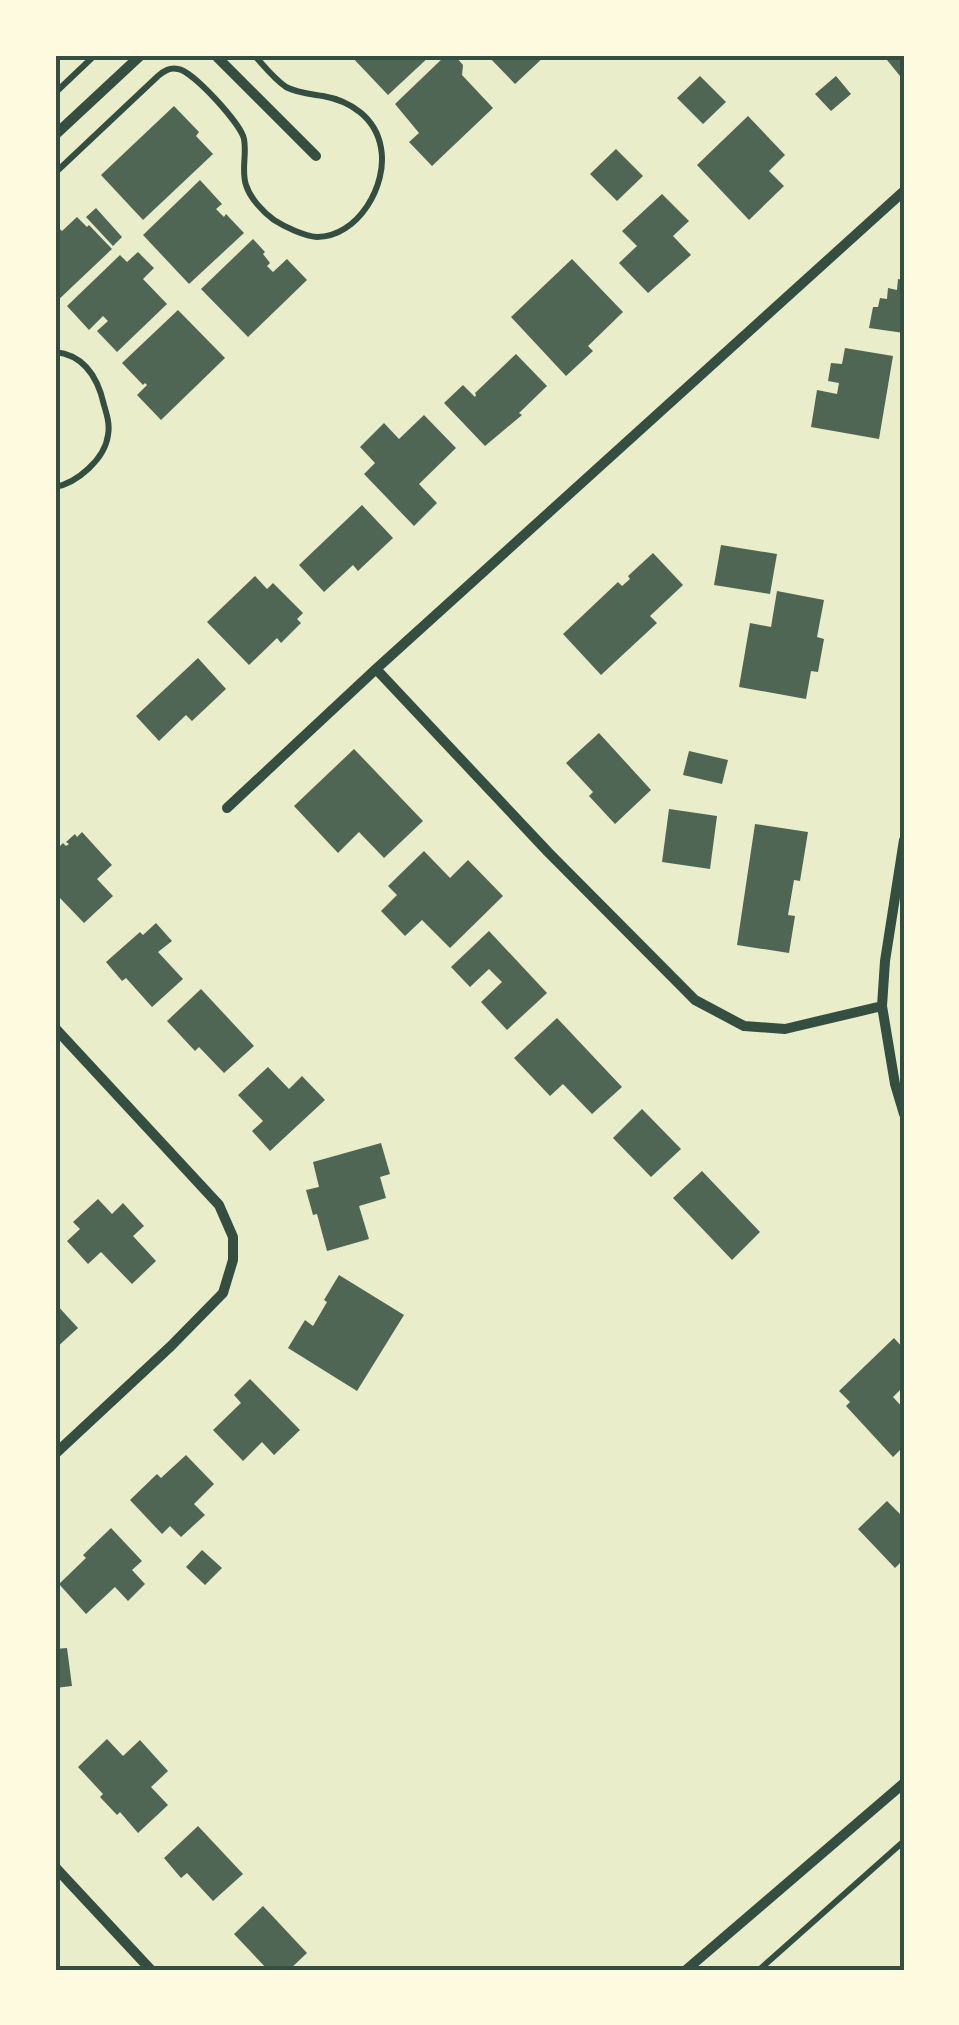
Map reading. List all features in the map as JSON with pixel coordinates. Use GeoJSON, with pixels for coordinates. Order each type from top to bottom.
{"type":"FeatureCollection","features":[{"type":"Feature","properties":{"kind":"street"},"geometry":{"type":"LineString","coordinates":[[55,134],[140,55]]}},
{"type":"Feature","properties":{"kind":"street"},"geometry":{"type":"LineString","coordinates":[[214,55],[316,156]]}},
{"type":"Feature","properties":{"kind":"street"},"geometry":{"type":"LineString","coordinates":[[227,808],[904,192]]}},
{"type":"Feature","properties":{"kind":"street"},"geometry":{"type":"LineString","coordinates":[[376,669],[548,852],[695,1000],[744,1026],[785,1029],[882,1006]]}},
{"type":"Feature","properties":{"kind":"street"},"geometry":{"type":"LineString","coordinates":[[904,840],[882,1006],[904,1114]]}},
{"type":"Feature","properties":{"kind":"street"},"geometry":{"type":"LineString","coordinates":[[55,1028],[219,1205],[232,1237],[233,1260],[223,1293],[55,1454]]}},
{"type":"Feature","properties":{"kind":"street"},"geometry":{"type":"LineString","coordinates":[[686,1970],[904,1784]]}},
{"type":"Feature","properties":{"kind":"street"},"geometry":{"type":"LineString","coordinates":[[55,1867],[151,1970]]}},
{"type":"Feature","properties":{"kind":"path"},"geometry":{"type":"LineString","coordinates":[[55,93],[96,55]]}},
{"type":"Feature","properties":{"kind":"path"},"geometry":{"type":"LineString","coordinates":[[55,174],[158,76],[166,70],[182,69],[238,126],[244,139],[246,184],[266,214],[281,224],[318,237],[336,232],[371,200],[378,186],[382,148],[376,132],[354,106],[286,86],[254,55]]}},
{"type":"Feature","properties":{"kind":"path"},"geometry":{"type":"LineString","coordinates":[[55,352],[80,360],[93,376],[101,392],[109,434],[106,445],[87,470],[55,488]]}},
{"type":"Feature","properties":{"kind":"path"},"geometry":{"type":"LineString","coordinates":[[758,1970],[904,1841]]}},
{"type":"Feature","properties":{"kind":"building"},"geometry":{"type":"Polygon","coordinates":[[[350,55],[431,55],[388,95],[350,55]]]}},
{"type":"Feature","properties":{"kind":"building"},"geometry":{"type":"Polygon","coordinates":[[[487,55],[546,55],[515,84],[487,55]]]}},
{"type":"Feature","properties":{"kind":"building"},"geometry":{"type":"Polygon","coordinates":[[[883,55],[904,55],[904,81],[883,55]]]}},
{"type":"Feature","properties":{"kind":"building"},"geometry":{"type":"Polygon","coordinates":[[[455,56],[463,65],[462,75],[493,108],[432,166],[409,142],[419,133],[395,104],[444,57],[455,56]]]}},
{"type":"Feature","properties":{"kind":"building"},"geometry":{"type":"Polygon","coordinates":[[[700,76],[726,102],[703,124],[677,98],[700,76]]]}},
{"type":"Feature","properties":{"kind":"building"},"geometry":{"type":"Polygon","coordinates":[[[836,76],[851,94],[831,111],[815,94],[836,76]]]}},
{"type":"Feature","properties":{"kind":"building"},"geometry":{"type":"Polygon","coordinates":[[[174,106],[199,132],[196,136],[213,154],[143,220],[101,175],[174,106]]]}},
{"type":"Feature","properties":{"kind":"building"},"geometry":{"type":"Polygon","coordinates":[[[748,116],[785,155],[769,171],[784,186],[749,220],[697,165],[748,116]]]}},
{"type":"Feature","properties":{"kind":"building"},"geometry":{"type":"Polygon","coordinates":[[[616,149],[643,176],[617,201],[590,174],[616,149]]]}},
{"type":"Feature","properties":{"kind":"building"},"geometry":{"type":"Polygon","coordinates":[[[200,180],[222,204],[216,209],[244,233],[189,284],[143,235],[200,180]]]}},
{"type":"Feature","properties":{"kind":"building"},"geometry":{"type":"Polygon","coordinates":[[[662,194],[689,221],[673,236],[691,255],[648,293],[619,263],[637,246],[622,231],[662,194]]]}},
{"type":"Feature","properties":{"kind":"building"},"geometry":{"type":"Polygon","coordinates":[[[96,208],[122,237],[113,246],[86,217],[96,208]]]}},
{"type":"Feature","properties":{"kind":"building"},"geometry":{"type":"Polygon","coordinates":[[[77,217],[112,249],[55,303],[55,232],[59,228],[62,231],[77,217]]]}},
{"type":"Feature","properties":{"kind":"building"},"geometry":{"type":"Polygon","coordinates":[[[253,239],[265,252],[270,263],[267,266],[273,272],[287,259],[307,280],[248,337],[201,289],[253,239]]]}},
{"type":"Feature","properties":{"kind":"building"},"geometry":{"type":"Polygon","coordinates":[[[138,252],[154,268],[143,279],[167,304],[117,352],[97,331],[108,321],[103,316],[89,330],[67,306],[120,255],[127,262],[138,252]]]}},
{"type":"Feature","properties":{"kind":"building"},"geometry":{"type":"Polygon","coordinates":[[[572,259],[623,312],[588,346],[593,351],[566,376],[511,317],[572,259]]]}},
{"type":"Feature","properties":{"kind":"building"},"geometry":{"type":"Polygon","coordinates":[[[898,279],[904,280],[904,333],[869,328],[873,307],[878,307],[880,298],[887,299],[888,288],[897,290],[898,279]]]}},
{"type":"Feature","properties":{"kind":"building"},"geometry":{"type":"Polygon","coordinates":[[[178,310],[225,358],[161,420],[137,395],[147,385],[122,363],[178,310]]]}},
{"type":"Feature","properties":{"kind":"building"},"geometry":{"type":"Polygon","coordinates":[[[845,348],[893,356],[879,439],[811,427],[817,390],[837,394],[839,383],[828,381],[831,363],[842,364],[845,348]]]}},
{"type":"Feature","properties":{"kind":"building"},"geometry":{"type":"Polygon","coordinates":[[[516,354],[547,386],[519,413],[522,415],[485,446],[444,403],[463,385],[475,397],[516,354]]]}},
{"type":"Feature","properties":{"kind":"building"},"geometry":{"type":"Polygon","coordinates":[[[424,415],[456,448],[419,484],[437,503],[414,526],[364,474],[375,463],[360,447],[384,423],[399,439],[424,415]]]}},
{"type":"Feature","properties":{"kind":"building"},"geometry":{"type":"Polygon","coordinates":[[[362,505],[393,538],[358,571],[353,565],[324,592],[299,565],[362,505]]]}},
{"type":"Feature","properties":{"kind":"building"},"geometry":{"type":"Polygon","coordinates":[[[721,545],[777,554],[770,594],[714,585],[721,545]]]}},
{"type":"Feature","properties":{"kind":"building"},"geometry":{"type":"Polygon","coordinates":[[[653,553],[683,585],[650,616],[657,623],[601,675],[563,634],[618,582],[622,586],[630,579],[628,576],[653,553]]]}},
{"type":"Feature","properties":{"kind":"building"},"geometry":{"type":"Polygon","coordinates":[[[255,576],[267,589],[273,583],[303,613],[297,619],[301,623],[281,643],[277,638],[249,665],[207,622],[255,576]]]}},
{"type":"Feature","properties":{"kind":"building"},"geometry":{"type":"Polygon","coordinates":[[[777,591],[824,600],[817,637],[824,639],[818,672],[811,671],[806,699],[739,687],[750,623],[771,627],[777,591]]]}},
{"type":"Feature","properties":{"kind":"building"},"geometry":{"type":"Polygon","coordinates":[[[198,658],[226,689],[192,721],[186,715],[159,741],[136,716],[198,658]]]}},
{"type":"Feature","properties":{"kind":"building"},"geometry":{"type":"Polygon","coordinates":[[[599,733],[651,790],[615,824],[566,763],[599,733]]]}},
{"type":"Feature","properties":{"kind":"building"},"geometry":{"type":"Polygon","coordinates":[[[354,749],[423,821],[384,858],[359,832],[338,853],[294,806],[354,749]]]}},
{"type":"Feature","properties":{"kind":"building"},"geometry":{"type":"Polygon","coordinates":[[[689,751],[728,760],[722,784],[683,775],[689,751]]]}},
{"type":"Feature","properties":{"kind":"building"},"geometry":{"type":"Polygon","coordinates":[[[669,809],[717,816],[710,869],[662,862],[669,809]]]}},
{"type":"Feature","properties":{"kind":"building"},"geometry":{"type":"Polygon","coordinates":[[[755,824],[808,832],[800,881],[794,880],[788,915],[795,916],[789,953],[737,945],[755,824]]]}},
{"type":"Feature","properties":{"kind":"building"},"geometry":{"type":"Polygon","coordinates":[[[82,832],[112,865],[97,879],[113,896],[84,923],[59,897],[55,900],[55,851],[82,832]]]}},
{"type":"Feature","properties":{"kind":"building"},"geometry":{"type":"Polygon","coordinates":[[[424,851],[450,878],[468,860],[503,896],[450,948],[422,920],[405,936],[381,911],[397,895],[388,886],[424,851]]]}},
{"type":"Feature","properties":{"kind":"building"},"geometry":{"type":"Polygon","coordinates":[[[156,923],[172,941],[158,952],[183,979],[152,1007],[106,962],[156,923]]]}},
{"type":"Feature","properties":{"kind":"building"},"geometry":{"type":"Polygon","coordinates":[[[489,931],[547,993],[507,1030],[481,1002],[502,982],[489,969],[470,987],[451,967],[489,931]]]}},
{"type":"Feature","properties":{"kind":"building"},"geometry":{"type":"Polygon","coordinates":[[[201,989],[254,1046],[224,1073],[199,1047],[195,1051],[167,1021],[201,989]]]}},
{"type":"Feature","properties":{"kind":"building"},"geometry":{"type":"Polygon","coordinates":[[[557,1018],[622,1087],[592,1114],[563,1084],[550,1096],[514,1058],[557,1018]]]}},
{"type":"Feature","properties":{"kind":"building"},"geometry":{"type":"Polygon","coordinates":[[[268,1067],[289,1089],[302,1076],[325,1100],[270,1151],[252,1131],[263,1121],[238,1095],[268,1067]]]}},
{"type":"Feature","properties":{"kind":"building"},"geometry":{"type":"Polygon","coordinates":[[[642,1109],[681,1149],[651,1177],[613,1138],[642,1109]]]}},
{"type":"Feature","properties":{"kind":"building"},"geometry":{"type":"Polygon","coordinates":[[[381,1143],[390,1174],[380,1177],[386,1198],[359,1206],[369,1239],[327,1251],[306,1190],[319,1187],[313,1162],[381,1143]]]}},
{"type":"Feature","properties":{"kind":"building"},"geometry":{"type":"Polygon","coordinates":[[[702,1171],[760,1232],[732,1260],[673,1198],[702,1171]]]}},
{"type":"Feature","properties":{"kind":"building"},"geometry":{"type":"Polygon","coordinates":[[[98,1199],[112,1214],[123,1203],[144,1226],[133,1236],[156,1261],[132,1284],[101,1252],[88,1264],[67,1241],[80,1229],[73,1222],[98,1199]]]}},
{"type":"Feature","properties":{"kind":"building"},"geometry":{"type":"Polygon","coordinates":[[[339,1275],[404,1315],[357,1391],[288,1348],[305,1320],[313,1326],[339,1275]]]}},
{"type":"Feature","properties":{"kind":"building"},"geometry":{"type":"Polygon","coordinates":[[[55,1303],[78,1328],[55,1349],[55,1303]]]}},
{"type":"Feature","properties":{"kind":"building"},"geometry":{"type":"Polygon","coordinates":[[[894,1338],[904,1349],[904,1386],[893,1397],[904,1409],[904,1446],[893,1457],[846,1406],[850,1402],[839,1391],[894,1338]]]}},
{"type":"Feature","properties":{"kind":"building"},"geometry":{"type":"Polygon","coordinates":[[[250,1379],[300,1430],[274,1455],[262,1442],[243,1461],[213,1430],[241,1403],[234,1395],[250,1379]]]}},
{"type":"Feature","properties":{"kind":"building"},"geometry":{"type":"Polygon","coordinates":[[[186,1455],[214,1484],[194,1504],[205,1515],[181,1537],[170,1526],[162,1534],[130,1500],[157,1474],[161,1478],[186,1455]]]}},
{"type":"Feature","properties":{"kind":"building"},"geometry":{"type":"Polygon","coordinates":[[[887,1501],[904,1518],[904,1567],[900,1563],[895,1568],[858,1529],[887,1501]]]}},
{"type":"Feature","properties":{"kind":"building"},"geometry":{"type":"Polygon","coordinates":[[[111,1528],[142,1561],[132,1570],[145,1584],[128,1601],[115,1587],[86,1614],[59,1584],[111,1528]]]}},
{"type":"Feature","properties":{"kind":"building"},"geometry":{"type":"Polygon","coordinates":[[[202,1550],[222,1568],[205,1585],[186,1567],[202,1550]]]}},
{"type":"Feature","properties":{"kind":"building"},"geometry":{"type":"Polygon","coordinates":[[[67,1648],[72,1686],[55,1688],[55,1649],[67,1648]]]}},
{"type":"Feature","properties":{"kind":"building"},"geometry":{"type":"Polygon","coordinates":[[[107,1739],[123,1756],[140,1740],[168,1771],[151,1787],[168,1805],[138,1833],[100,1797],[103,1794],[78,1767],[107,1739]]]}},
{"type":"Feature","properties":{"kind":"building"},"geometry":{"type":"Polygon","coordinates":[[[198,1826],[243,1874],[213,1901],[187,1873],[181,1878],[164,1858],[198,1826]]]}},
{"type":"Feature","properties":{"kind":"building"},"geometry":{"type":"Polygon","coordinates":[[[263,1906],[307,1953],[289,1970],[268,1970],[234,1934],[263,1906]]]}}]}
